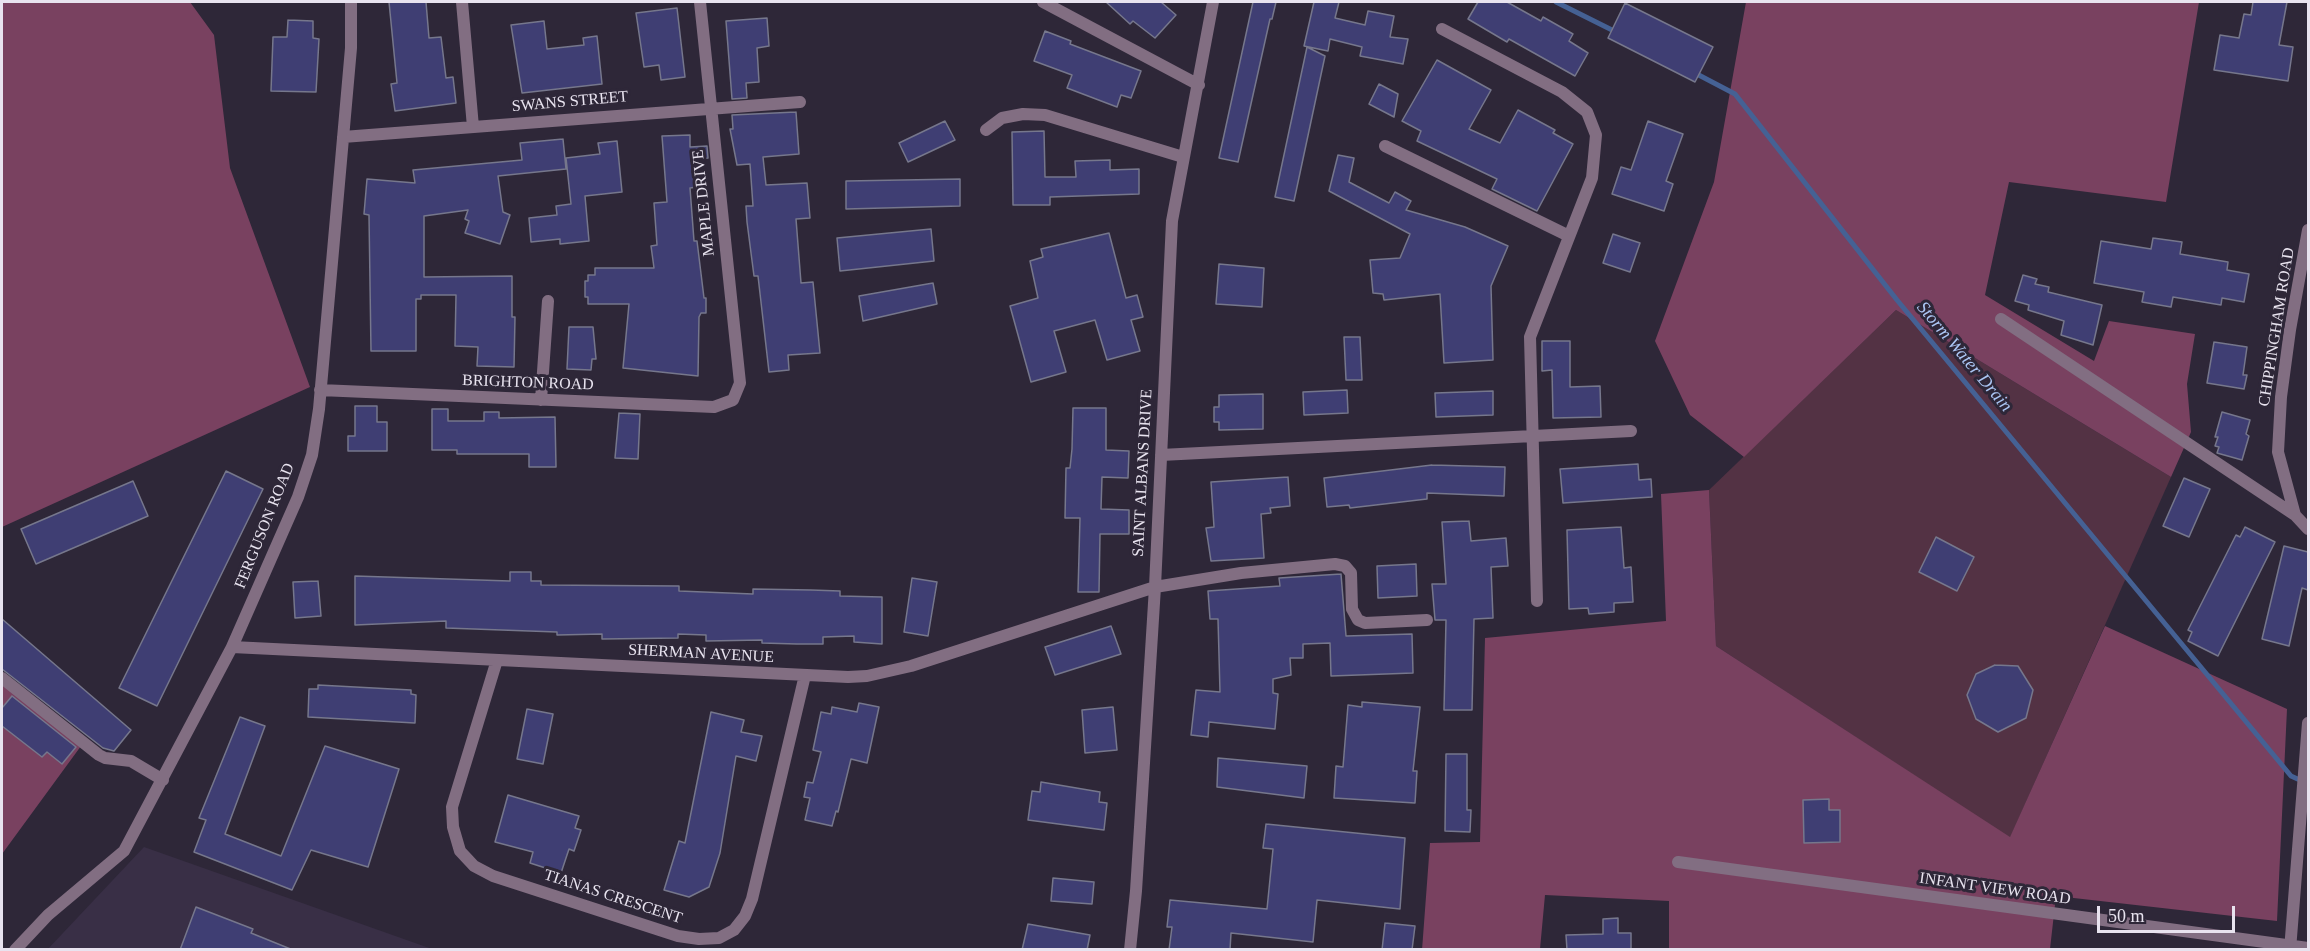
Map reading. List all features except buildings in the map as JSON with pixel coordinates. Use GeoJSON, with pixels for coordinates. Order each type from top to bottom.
{"type":"FeatureCollection","features":[{"type":"Feature","properties":{"kind":"street","name":"FERGUSON ROAD"},"geometry":{"type":"LineString","coordinates":[[15,950],[48,915],[124,851],[232,647],[298,497],[312,455],[320,390],[351,48],[351,2]]}},
{"type":"Feature","properties":{"kind":"street"},"geometry":{"type":"LineString","coordinates":[[462,2],[474,127]]}},
{"type":"Feature","properties":{"kind":"street","name":"MAPLE DRIVE"},"geometry":{"type":"LineString","coordinates":[[700,2],[740,383],[733,400]]}},
{"type":"Feature","properties":{"kind":"street"},"geometry":{"type":"LineString","coordinates":[[1043,2],[1198,85]]}},
{"type":"Feature","properties":{"kind":"street","name":"SAINT ALBANS DRIVE"},"geometry":{"type":"LineString","coordinates":[[1130,950],[1136,891],[1155,587],[1172,221],[1213,2]]}},
{"type":"Feature","properties":{"kind":"street"},"geometry":{"type":"LineString","coordinates":[[1442,29],[1562,92],[1587,112],[1596,135],[1592,178],[1530,337],[1537,601]]}},
{"type":"Feature","properties":{"kind":"street","name":"SWANS STREET"},"geometry":{"type":"LineString","coordinates":[[343,137],[711,107],[800,102]]}},
{"type":"Feature","properties":{"kind":"street"},"geometry":{"type":"LineString","coordinates":[[986,130],[1002,118],[1023,114],[1045,115],[1184,158]]}},
{"type":"Feature","properties":{"kind":"street"},"geometry":{"type":"LineString","coordinates":[[1385,146],[1569,236]]}},
{"type":"Feature","properties":{"kind":"street","name":"CHIPPINGHAM ROAD"},"geometry":{"type":"LineString","coordinates":[[2308,230],[2290,330],[2281,397],[2278,452],[2295,515],[2308,530]]}},
{"type":"Feature","properties":{"kind":"street"},"geometry":{"type":"LineString","coordinates":[[541,400],[548,301]]}},
{"type":"Feature","properties":{"kind":"street"},"geometry":{"type":"LineString","coordinates":[[2001,319],[2295,515]]}},
{"type":"Feature","properties":{"kind":"street","name":"BRIGHTON ROAD"},"geometry":{"type":"LineString","coordinates":[[320,390],[714,407],[733,400]]}},
{"type":"Feature","properties":{"kind":"street"},"geometry":{"type":"LineString","coordinates":[[1161,455],[1631,431]]}},
{"type":"Feature","properties":{"kind":"street","name":"SHERMAN AVENUE"},"geometry":{"type":"LineString","coordinates":[[232,647],[848,678],[884,674],[1155,587],[1241,573],[1335,564],[1345,566],[1351,573],[1352,609],[1358,620],[1365,623],[1427,620]]}},
{"type":"Feature","properties":{"kind":"street","name":"TIANAS CRESCENT"},"geometry":{"type":"LineString","coordinates":[[497,660],[452,807],[453,827],[460,851],[474,866],[493,876],[678,936],[699,939],[718,938],[734,930],[748,907],[805,675]]}},
{"type":"Feature","properties":{"kind":"street"},"geometry":{"type":"LineString","coordinates":[[2,678],[105,758],[131,761],[163,780]]}},
{"type":"Feature","properties":{"kind":"street"},"geometry":{"type":"LineString","coordinates":[[2290,948],[2308,723]]}},
{"type":"Feature","properties":{"kind":"street","name":"INFANT VIEW ROAD"},"geometry":{"type":"LineString","coordinates":[[1678,862],[2290,948],[2308,948]]}},
{"type":"Feature","properties":{"kind":"shaded area"},"geometry":{"type":"Polygon","coordinates":[[[2,2],[190,2],[214,35],[230,168],[310,387],[2,527],[2,2]]]}},
{"type":"Feature","properties":{"kind":"shaded area"},"geometry":{"type":"Polygon","coordinates":[[[1746,2],[2199,2],[2166,202],[2009,182],[1985,295],[2094,361],[2109,321],[2195,334],[2187,384],[2191,432],[2171,477],[1896,310],[1744,457],[1690,415],[1655,341],[1714,182],[1746,2]]]}},
{"type":"Feature","properties":{"kind":"shaded area"},"geometry":{"type":"Polygon","coordinates":[[[1896,310],[2171,477],[2010,838],[1716,646],[1709,490],[1896,310]]]}},
{"type":"Feature","properties":{"kind":"shaded area"},"geometry":{"type":"Polygon","coordinates":[[[1709,490],[1716,646],[2010,837],[2105,626],[2287,709],[2277,921],[2056,896],[2050,949],[1669,950],[1669,901],[1545,895],[1540,949],[1422,950],[1430,843],[1480,842],[1485,638],[1666,621],[1661,494],[1709,490]]]}},
{"type":"Feature","properties":{"kind":"shaded area"},"geometry":{"type":"Polygon","coordinates":[[[2,679],[81,746],[2,854],[2,679]]]}},
{"type":"Feature","properties":{"kind":"shaded area"},"geometry":{"type":"Polygon","coordinates":[[[144,847],[432,949],[47,950],[144,847]]]}},
{"type":"Feature","properties":{"kind":"waterway","name":"Storm Water Drain"},"geometry":{"type":"LineString","coordinates":[[1556,2],[1616,32]]}},
{"type":"Feature","properties":{"kind":"waterway","name":"Storm Water Drain"},"geometry":{"type":"LineString","coordinates":[[1693,72],[1735,94],[1897,300],[2291,776],[2302,781]]}}]}
